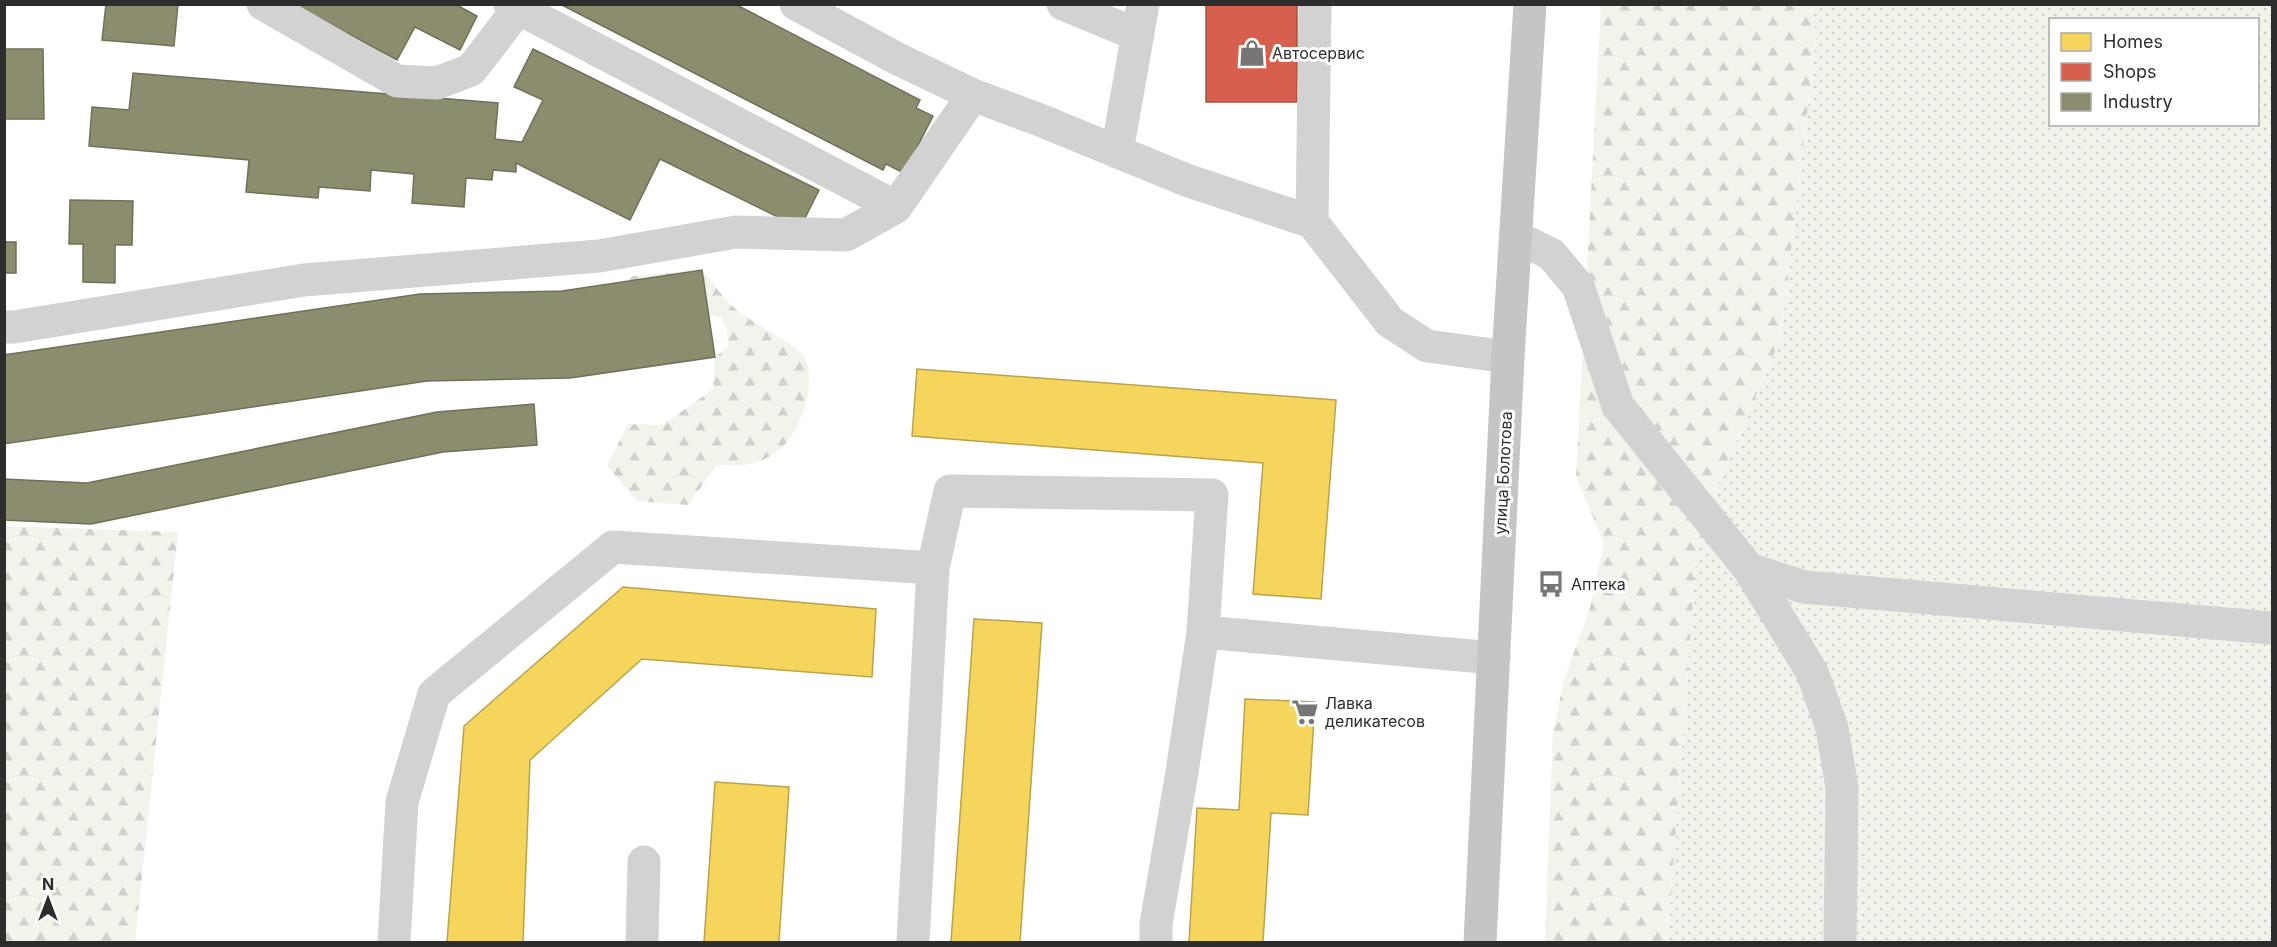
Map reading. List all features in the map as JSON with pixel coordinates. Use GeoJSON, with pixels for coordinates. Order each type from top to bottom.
{"type":"FeatureCollection","features":[{"type":"Feature","properties":{"kind":"main road","name":"улица Болотова"},"geometry":{"type":"LineString","coordinates":[[1480,942],[1508,357],[1530,4]]}},
{"type":"Feature","properties":{"kind":"street"},"geometry":{"type":"LineString","coordinates":[[263,4],[397,81],[437,83],[471,70],[514,7],[896,207]]}},
{"type":"Feature","properties":{"kind":"street"},"geometry":{"type":"LineString","coordinates":[[796,4],[896,58],[973,95],[1186,180],[1312,222],[1390,322],[1427,346],[1508,357]]}},
{"type":"Feature","properties":{"kind":"street"},"geometry":{"type":"LineString","coordinates":[[1063,4],[1141,20],[1117,152]]}},
{"type":"Feature","properties":{"kind":"street"},"geometry":{"type":"LineString","coordinates":[[1312,222],[1315,4]]}},
{"type":"Feature","properties":{"kind":"street"},"geometry":{"type":"LineString","coordinates":[[4,327],[304,280],[599,256],[736,232],[846,235],[896,207],[973,95]]}},
{"type":"Feature","properties":{"kind":"street"},"geometry":{"type":"LineString","coordinates":[[1516,237],[1551,254],[1578,286],[1618,406],[1749,569],[1812,672],[1832,728],[1842,788],[1840,942]]}},
{"type":"Feature","properties":{"kind":"street"},"geometry":{"type":"LineString","coordinates":[[913,942],[933,568],[950,491],[1212,495],[1203,632],[1156,924],[1156,942]]}},
{"type":"Feature","properties":{"kind":"street"},"geometry":{"type":"LineString","coordinates":[[394,942],[402,802],[434,694],[613,547],[933,568]]}},
{"type":"Feature","properties":{"kind":"street"},"geometry":{"type":"LineString","coordinates":[[1749,569],[1804,587],[2272,628]]}},
{"type":"Feature","properties":{"kind":"street"},"geometry":{"type":"LineString","coordinates":[[1203,632],[1494,658]]}},
{"type":"Feature","properties":{"kind":"street"},"geometry":{"type":"LineString","coordinates":[[642,942],[644,862]]}},
{"type":"Feature","properties":{"kind":"green space"},"geometry":{"type":"Polygon","coordinates":[[[1601,5],[1812,5],[1816,38],[1781,337],[1698,532],[1668,934],[1665,942],[1545,942],[1553,732],[1564,680],[1590,608],[1604,543],[1576,476],[1601,5]]]}},
{"type":"Feature","properties":{"kind":"green space"},"geometry":{"type":"Polygon","coordinates":[[[1812,5],[2272,5],[2272,942],[1665,942],[1668,934],[1698,532],[1781,337],[1816,39],[1812,5]]]}},
{"type":"Feature","properties":{"kind":"green space"},"geometry":{"type":"Polygon","coordinates":[[[702,270],[736,310],[800,352],[809,374],[806,404],[794,432],[778,451],[756,463],[717,465],[688,505],[637,501],[607,466],[628,424],[663,425],[713,389],[715,357],[728,346],[727,330],[721,317],[606,296],[633,276],[702,270]]]}},
{"type":"Feature","properties":{"kind":"green space"},"geometry":{"type":"Polygon","coordinates":[[[5,526],[178,532],[135,942],[5,942],[5,526]]]}},
{"type":"Feature","properties":{"kind":"building: Homes"},"geometry":{"type":"Polygon","coordinates":[[[917,369],[1336,400],[1321,599],[1253,594],[1263,463],[912,436],[917,369]]]}},
{"type":"Feature","properties":{"kind":"building: Homes"},"geometry":{"type":"Polygon","coordinates":[[[623,587],[876,609],[872,677],[642,659],[530,760],[523,942],[447,942],[464,726],[623,587]]]}},
{"type":"Feature","properties":{"kind":"building: Homes"},"geometry":{"type":"Polygon","coordinates":[[[974,619],[1042,623],[1020,942],[951,942],[974,619]]]}},
{"type":"Feature","properties":{"kind":"building: Homes"},"geometry":{"type":"Polygon","coordinates":[[[1245,699],[1315,702],[1308,815],[1271,813],[1263,942],[1189,942],[1197,808],[1239,810],[1245,699]]]}},
{"type":"Feature","properties":{"kind":"building: Homes"},"geometry":{"type":"Polygon","coordinates":[[[715,782],[789,787],[779,942],[704,942],[715,782]]]}},
{"type":"Feature","properties":{"kind":"building: Shops","name":"Автосервис"},"geometry":{"type":"Polygon","coordinates":[[[1206,4],[1297,4],[1297,102],[1206,102],[1206,4]]]}},
{"type":"Feature","properties":{"kind":"building: Industry"},"geometry":{"type":"Polygon","coordinates":[[[106,4],[178,4],[174,46],[102,40],[106,4]]]}},
{"type":"Feature","properties":{"kind":"building: Industry"},"geometry":{"type":"Polygon","coordinates":[[[293,4],[455,4],[477,16],[460,50],[415,27],[397,60],[293,4]]]}},
{"type":"Feature","properties":{"kind":"building: Industry"},"geometry":{"type":"Polygon","coordinates":[[[560,4],[735,4],[920,100],[916,108],[933,116],[904,173],[886,164],[883,170],[560,4]]]}},
{"type":"Feature","properties":{"kind":"building: Industry"},"geometry":{"type":"Polygon","coordinates":[[[4,49],[43,49],[44,119],[4,119],[4,49]]]}},
{"type":"Feature","properties":{"kind":"building: Industry"},"geometry":{"type":"Polygon","coordinates":[[[533,49],[819,190],[800,228],[660,159],[630,220],[516,163],[516,172],[493,170],[492,180],[466,178],[464,207],[412,203],[414,174],[371,170],[370,191],[319,187],[318,198],[246,192],[249,160],[89,146],[92,107],[129,110],[133,73],[498,103],[495,139],[522,142],[543,100],[514,87],[533,49]]]}},
{"type":"Feature","properties":{"kind":"building: Industry"},"geometry":{"type":"Polygon","coordinates":[[[70,200],[133,201],[132,245],[115,245],[115,283],[83,282],[83,244],[69,244],[70,200]]]}},
{"type":"Feature","properties":{"kind":"building: Industry"},"geometry":{"type":"Polygon","coordinates":[[[4,242],[16,242],[16,273],[4,273],[4,242]]]}},
{"type":"Feature","properties":{"kind":"building: Industry"},"geometry":{"type":"Polygon","coordinates":[[[702,270],[715,357],[570,378],[427,381],[4,444],[4,355],[420,294],[562,291],[702,270]]]}},
{"type":"Feature","properties":{"kind":"building: Industry"},"geometry":{"type":"Polygon","coordinates":[[[534,404],[537,445],[443,452],[91,524],[4,520],[4,479],[87,483],[437,412],[534,404]]]}},
{"type":"Feature","properties":{"kind":"place","name":"Автосервис"},"geometry":{"type":"Point","coordinates":[1252,53]}},
{"type":"Feature","properties":{"kind":"place","name":"Аптека"},"geometry":{"type":"Point","coordinates":[1551,584]}},
{"type":"Feature","properties":{"kind":"place","name":"Лавка деликатесов"},"geometry":{"type":"Point","coordinates":[1305,712]}}]}
